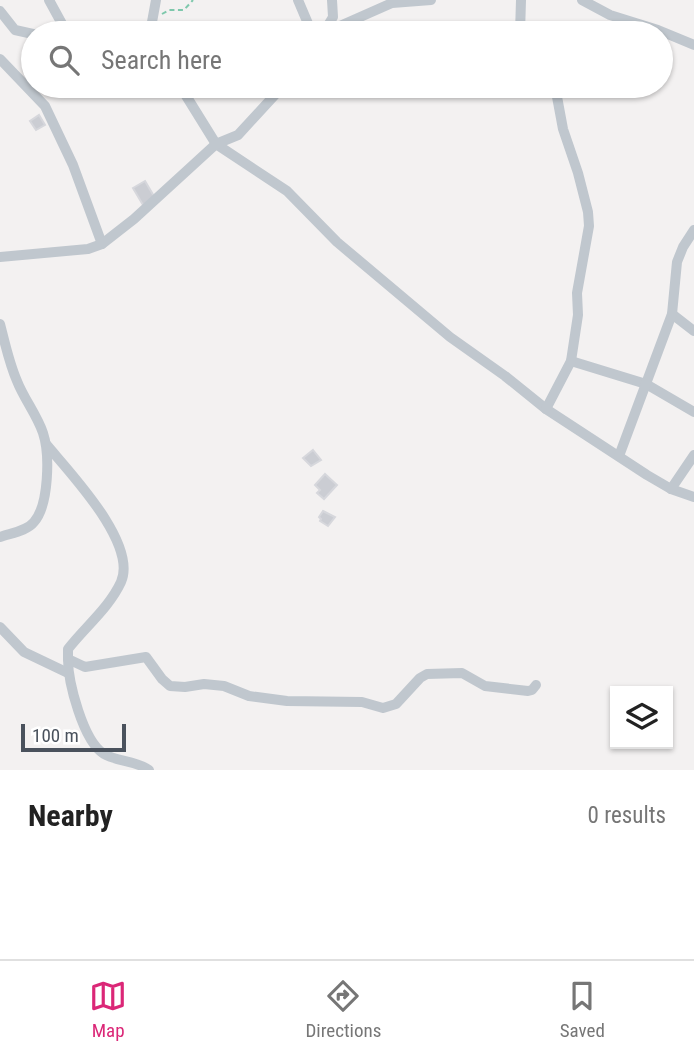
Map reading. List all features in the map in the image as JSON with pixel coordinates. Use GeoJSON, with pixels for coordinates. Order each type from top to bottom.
{"type":"FeatureCollection","features":[{"type":"Feature","properties":{"kind":"street"},"geometry":{"type":"LineString","coordinates":[[48,0],[60,21]]}},
{"type":"Feature","properties":{"kind":"street"},"geometry":{"type":"LineString","coordinates":[[152,21],[156,0]]}},
{"type":"Feature","properties":{"kind":"street"},"geometry":{"type":"LineString","coordinates":[[298,0],[307,21]]}},
{"type":"Feature","properties":{"kind":"street"},"geometry":{"type":"LineString","coordinates":[[331,0],[333,17],[331,21]]}},
{"type":"Feature","properties":{"kind":"street"},"geometry":{"type":"LineString","coordinates":[[349,21],[391,1],[431,0]]}},
{"type":"Feature","properties":{"kind":"street"},"geometry":{"type":"LineString","coordinates":[[520,0],[520,21]]}},
{"type":"Feature","properties":{"kind":"street"},"geometry":{"type":"LineString","coordinates":[[582,0],[610,15],[629,21]]}},
{"type":"Feature","properties":{"kind":"street"},"geometry":{"type":"LineString","coordinates":[[0,11],[15,30],[21,31]]}},
{"type":"Feature","properties":{"kind":"street"},"geometry":{"type":"LineString","coordinates":[[673,36],[694,45]]}},
{"type":"Feature","properties":{"kind":"street"},"geometry":{"type":"LineString","coordinates":[[0,59],[21,81]]}},
{"type":"Feature","properties":{"kind":"street"},"geometry":{"type":"LineString","coordinates":[[37,98],[45,106],[73,165],[102,244]]}},
{"type":"Feature","properties":{"kind":"street"},"geometry":{"type":"LineString","coordinates":[[187,98],[216,144],[287,191],[337,242],[450,337],[546,409],[671,489],[694,497]]}},
{"type":"Feature","properties":{"kind":"street"},"geometry":{"type":"LineString","coordinates":[[0,257],[88,249],[102,244],[134,219],[216,144],[238,135],[272,98]]}},
{"type":"Feature","properties":{"kind":"street"},"geometry":{"type":"LineString","coordinates":[[546,409],[571,361],[578,315],[577,293],[589,222],[578,173],[563,129],[557,98]]}},
{"type":"Feature","properties":{"kind":"street"},"geometry":{"type":"LineString","coordinates":[[619,456],[672,314],[677,262],[682,247],[694,230]]}},
{"type":"Feature","properties":{"kind":"street"},"geometry":{"type":"LineString","coordinates":[[672,314],[694,331]]}},
{"type":"Feature","properties":{"kind":"street"},"geometry":{"type":"LineString","coordinates":[[0,324],[15,377],[43,430],[46,444],[43,507],[33,523],[0,537]]}},
{"type":"Feature","properties":{"kind":"street"},"geometry":{"type":"LineString","coordinates":[[571,361],[646,384],[694,412]]}},
{"type":"Feature","properties":{"kind":"street"},"geometry":{"type":"LineString","coordinates":[[46,444],[107,521],[121,552],[123,565],[122,580],[95,621],[68,649],[68,673],[84,725],[98,749],[105,755],[133,762],[149,770]]}},
{"type":"Feature","properties":{"kind":"street"},"geometry":{"type":"LineString","coordinates":[[671,489],[694,455]]}},
{"type":"Feature","properties":{"kind":"street"},"geometry":{"type":"LineString","coordinates":[[0,627],[24,652],[68,673]]}},
{"type":"Feature","properties":{"kind":"street"},"geometry":{"type":"LineString","coordinates":[[68,659],[85,667],[146,657],[170,686],[204,684],[224,687],[249,696],[287,701],[362,702],[383,708],[396,704],[427,674],[462,673],[485,686],[528,691],[536,685]]}},
{"type":"Feature","properties":{"kind":"path"},"geometry":{"type":"LineString","coordinates":[[156,21],[163,12],[184,10],[193,0]]}},
{"type":"Feature","properties":{"kind":"building"},"geometry":{"type":"Polygon","coordinates":[[[39,115],[45,125],[36,130],[30,121],[39,115]]]}},
{"type":"Feature","properties":{"kind":"building"},"geometry":{"type":"Polygon","coordinates":[[[145,181],[155,198],[143,205],[133,188],[145,181]]]}},
{"type":"Feature","properties":{"kind":"building"},"geometry":{"type":"Polygon","coordinates":[[[313,450],[321,460],[311,466],[303,458],[313,450]]]}},
{"type":"Feature","properties":{"kind":"building"},"geometry":{"type":"Polygon","coordinates":[[[325,474],[337,485],[324,499],[317,493],[320,490],[315,485],[325,474]]]}},
{"type":"Feature","properties":{"kind":"building"},"geometry":{"type":"Polygon","coordinates":[[[323,511],[335,517],[328,526],[320,521],[319,517],[323,511]]]}}]}
